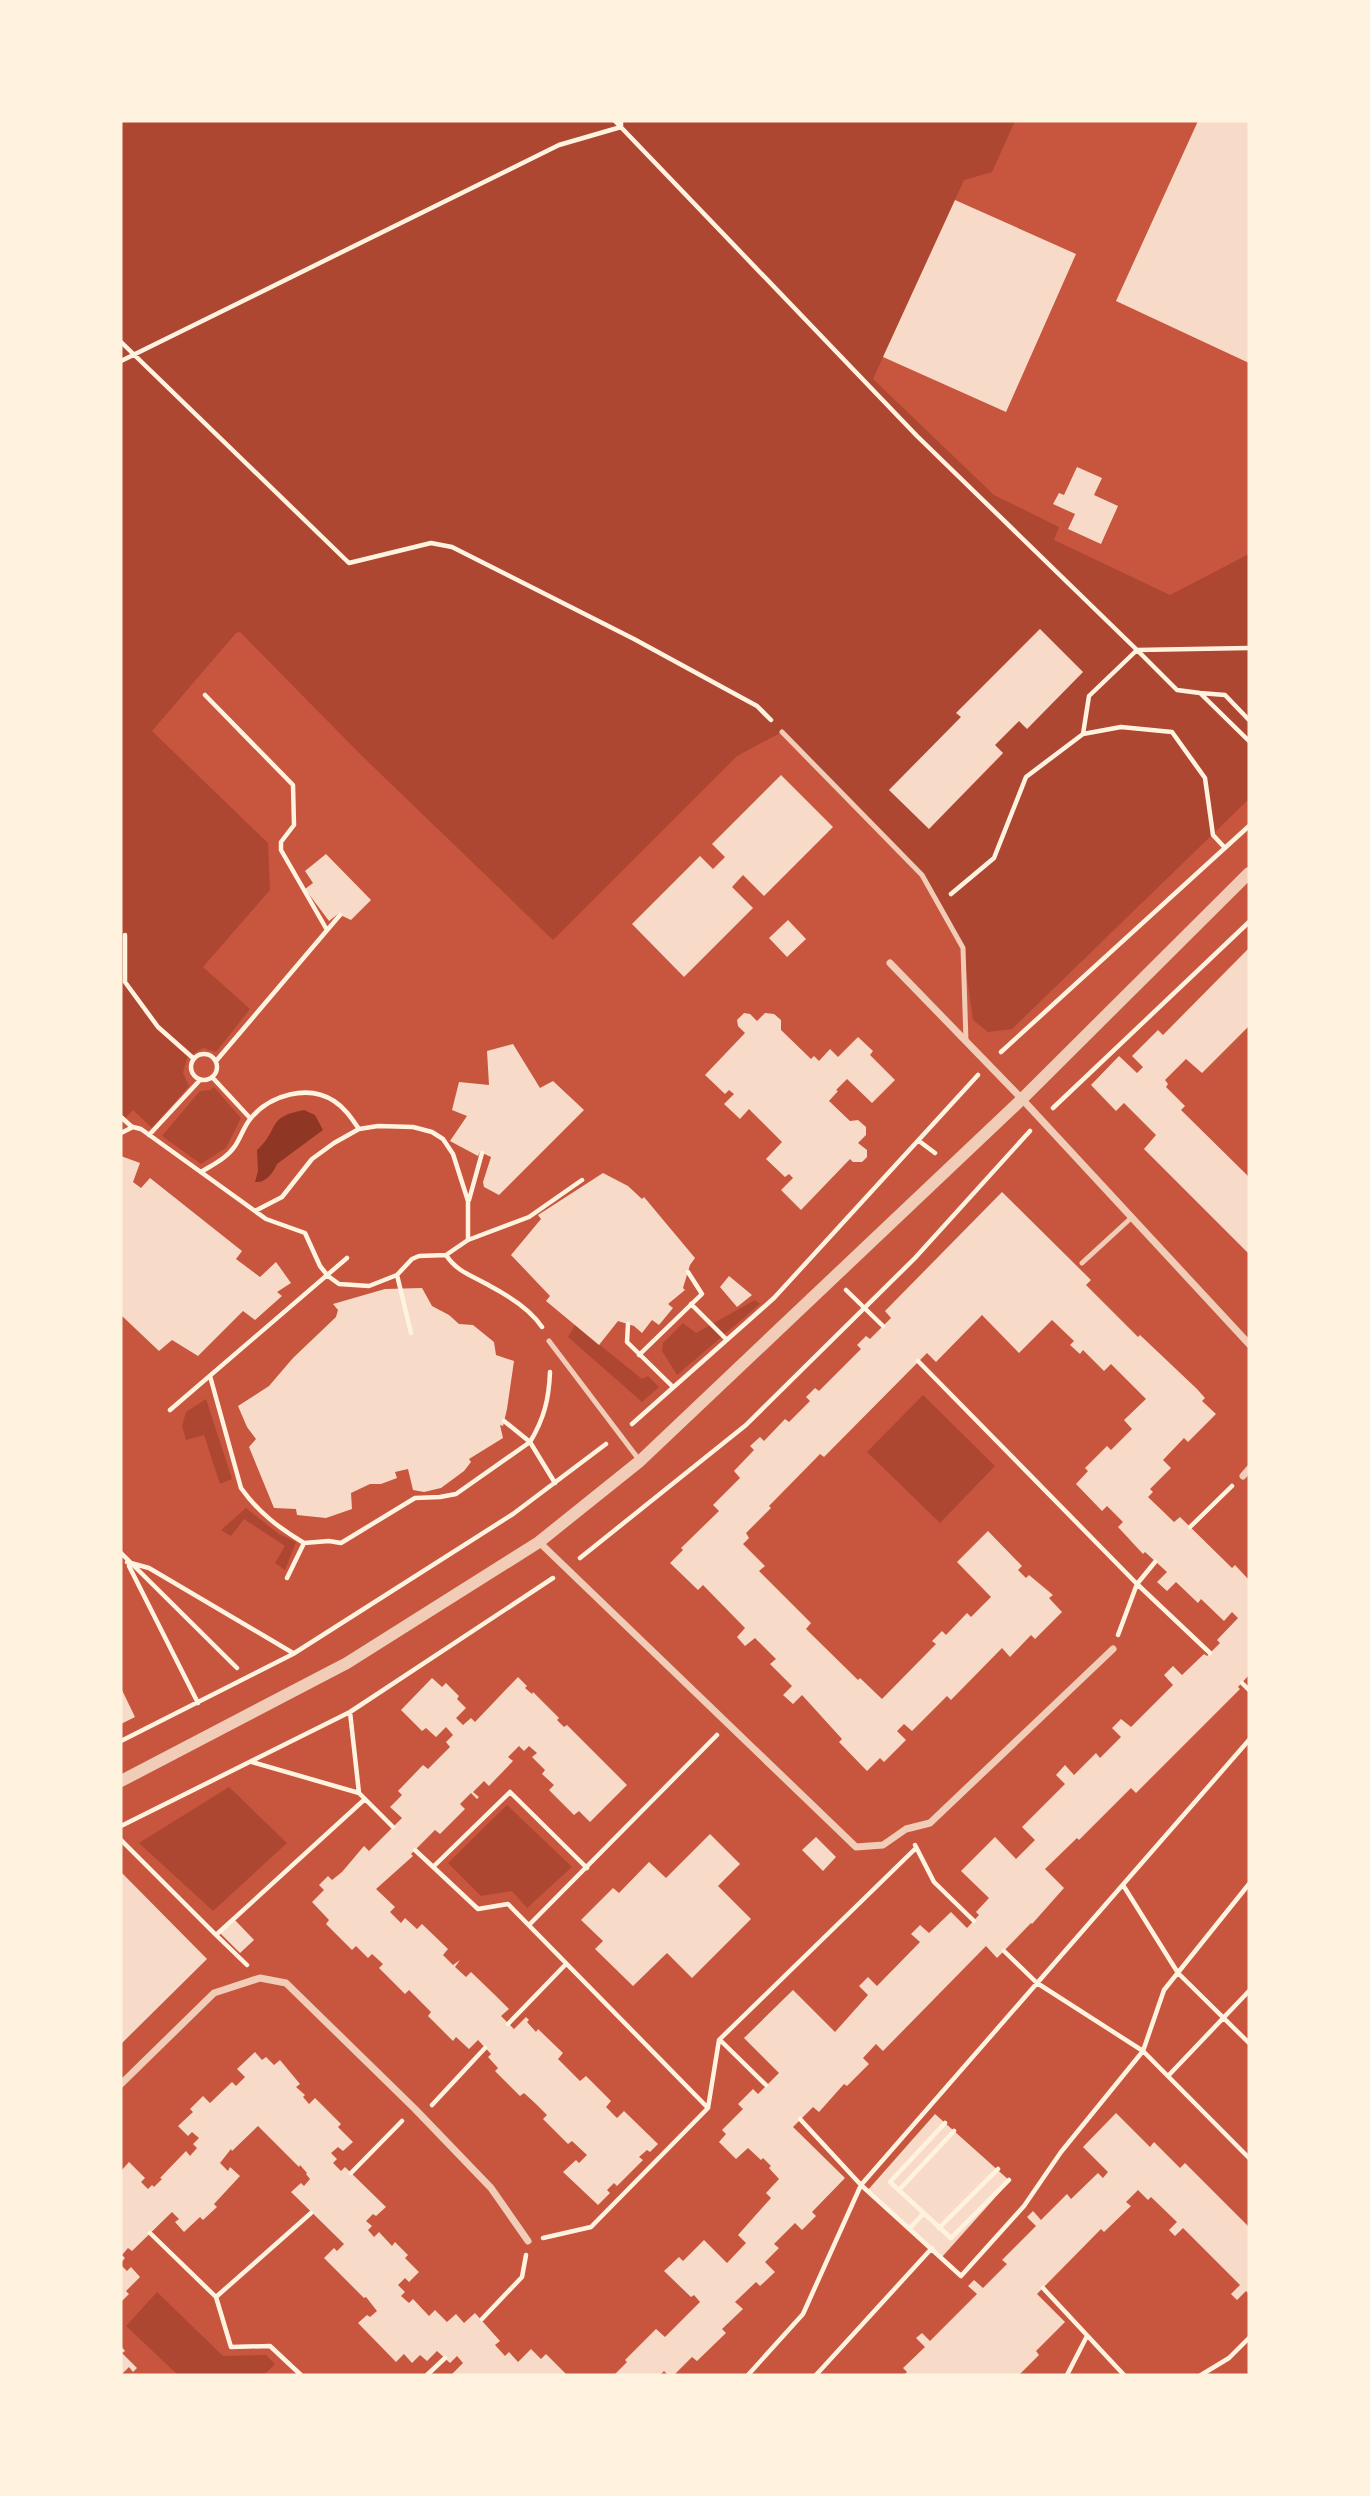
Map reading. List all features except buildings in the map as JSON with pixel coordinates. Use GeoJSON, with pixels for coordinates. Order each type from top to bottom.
{"type":"FeatureCollection","features":[{"type":"Feature","properties":{"kind":"street"},"geometry":{"type":"LineString","coordinates":[[121,1781],[347,1663],[539,1542],[640,1461],[1022,1099],[1249,873]]}},
{"type":"Feature","properties":{"kind":"street"},"geometry":{"type":"LineString","coordinates":[[890,963],[1022,1099],[1249,1344]]}},
{"type":"Feature","properties":{"kind":"street"},"geometry":{"type":"LineString","coordinates":[[1243,1476],[1249,1469]]}},
{"type":"Feature","properties":{"kind":"street"},"geometry":{"type":"LineString","coordinates":[[539,1542],[856,1847],[883,1845],[906,1829],[930,1823],[1113,1649]]}},
{"type":"Feature","properties":{"kind":"street"},"geometry":{"type":"LineString","coordinates":[[121,2084],[214,1993],[260,1978],[286,1983],[415,2109],[491,2188],[528,2241]]}},
{"type":"Feature","properties":{"kind":"lane"},"geometry":{"type":"LineString","coordinates":[[782,732],[922,874],[963,948],[966,1041]]}},
{"type":"Feature","properties":{"kind":"lane"},"geometry":{"type":"LineString","coordinates":[[1082,1263],[1131,1218]]}},
{"type":"Feature","properties":{"kind":"lane"},"geometry":{"type":"LineString","coordinates":[[549,1341],[640,1461]]}},
{"type":"Feature","properties":{"kind":"path"},"geometry":{"type":"LineString","coordinates":[[615,121],[621,124],[917,436],[1177,690],[1225,695],[1249,720]]}},
{"type":"Feature","properties":{"kind":"path"},"geometry":{"type":"LineString","coordinates":[[121,361],[559,145],[621,124]]}},
{"type":"Feature","properties":{"kind":"path"},"geometry":{"type":"LineString","coordinates":[[121,342],[349,563],[430,544],[452,547],[634,639],[757,706],[782,732]]}},
{"type":"Feature","properties":{"kind":"path"},"geometry":{"type":"LineString","coordinates":[[1083,734],[1090,696],[1137,650],[1249,648]]}},
{"type":"Feature","properties":{"kind":"path"},"geometry":{"type":"LineString","coordinates":[[1200,693],[1249,741]]}},
{"type":"Feature","properties":{"kind":"path"},"geometry":{"type":"LineString","coordinates":[[205,695],[293,785],[294,825],[281,842],[281,850],[327,930]]}},
{"type":"Feature","properties":{"kind":"path"},"geometry":{"type":"LineString","coordinates":[[939,905],[994,858],[1026,778],[1083,734],[1121,727],[1172,732],[1205,778],[1213,835],[1225,848]]}},
{"type":"Feature","properties":{"kind":"path"},"geometry":{"type":"LineString","coordinates":[[121,1741],[293,1654],[513,1514],[620,1433],[774,1298],[988,1064],[1249,826]]}},
{"type":"Feature","properties":{"kind":"path"},"geometry":{"type":"LineString","coordinates":[[149,1135],[200,1080],[212,1077],[217,1070],[216,1061],[340,915]]}},
{"type":"Feature","properties":{"kind":"path"},"geometry":{"type":"LineString","coordinates":[[125,936],[123,982],[158,1027],[193,1058]]}},
{"type":"Feature","properties":{"kind":"path"},"geometry":{"type":"LineString","coordinates":[[193,1058],[205,1054],[216,1061]]}},
{"type":"Feature","properties":{"kind":"path"},"geometry":{"type":"LineString","coordinates":[[193,1058],[191,1071],[200,1080]]}},
{"type":"Feature","properties":{"kind":"path"},"geometry":{"type":"LineString","coordinates":[[212,1077],[250,1118]]}},
{"type":"Feature","properties":{"kind":"path"},"geometry":{"type":"LineString","coordinates":[[201,1172],[225,1157],[234,1148],[250,1118],[276,1098],[307,1092],[333,1100],[347,1112],[359,1129]]}},
{"type":"Feature","properties":{"kind":"path"},"geometry":{"type":"LineString","coordinates":[[121,1117],[255,1211],[279,1225],[305,1233],[320,1266],[328,1276],[339,1284],[354,1287],[369,1286],[397,1275],[419,1256],[446,1255],[468,1240],[529,1217],[582,1180]]}},
{"type":"Feature","properties":{"kind":"path"},"geometry":{"type":"LineString","coordinates":[[255,1211],[282,1197],[312,1159],[334,1143],[359,1129],[396,1126],[432,1132],[443,1139],[453,1154],[468,1201]]}},
{"type":"Feature","properties":{"kind":"path"},"geometry":{"type":"LineString","coordinates":[[121,1133],[133,1127]]}},
{"type":"Feature","properties":{"kind":"path"},"geometry":{"type":"LineString","coordinates":[[468,1240],[468,1201],[482,1153]]}},
{"type":"Feature","properties":{"kind":"path"},"geometry":{"type":"LineString","coordinates":[[210,1376],[241,1488],[276,1526],[304,1543],[341,1543],[415,1498],[456,1494],[530,1442],[541,1425],[548,1405],[551,1359],[549,1341],[538,1320],[521,1305],[461,1271],[446,1255]]}},
{"type":"Feature","properties":{"kind":"path"},"geometry":{"type":"LineString","coordinates":[[170,1410],[347,1258]]}},
{"type":"Feature","properties":{"kind":"path"},"geometry":{"type":"LineString","coordinates":[[639,1355],[702,1294],[688,1272]]}},
{"type":"Feature","properties":{"kind":"path"},"geometry":{"type":"LineString","coordinates":[[397,1275],[411,1333]]}},
{"type":"Feature","properties":{"kind":"path"},"geometry":{"type":"LineString","coordinates":[[835,1279],[883,1326]]}},
{"type":"Feature","properties":{"kind":"path"},"geometry":{"type":"LineString","coordinates":[[691,1304],[726,1339]]}},
{"type":"Feature","properties":{"kind":"path"},"geometry":{"type":"LineString","coordinates":[[628,1324],[627,1342],[673,1387]]}},
{"type":"Feature","properties":{"kind":"path"},"geometry":{"type":"LineString","coordinates":[[918,1361],[1137,1584],[1210,1653]]}},
{"type":"Feature","properties":{"kind":"path"},"geometry":{"type":"LineString","coordinates":[[504,1421],[530,1442],[555,1483]]}},
{"type":"Feature","properties":{"kind":"path"},"geometry":{"type":"LineString","coordinates":[[1190,1527],[1243,1476]]}},
{"type":"Feature","properties":{"kind":"path"},"geometry":{"type":"LineString","coordinates":[[287,1578],[304,1543]]}},
{"type":"Feature","properties":{"kind":"path"},"geometry":{"type":"LineString","coordinates":[[121,1553],[198,1703]]}},
{"type":"Feature","properties":{"kind":"path"},"geometry":{"type":"LineString","coordinates":[[127,1562],[149,1568],[293,1654]]}},
{"type":"Feature","properties":{"kind":"path"},"geometry":{"type":"LineString","coordinates":[[127,1562],[237,1668]]}},
{"type":"Feature","properties":{"kind":"path"},"geometry":{"type":"LineString","coordinates":[[1113,1649],[1137,1584],[1156,1562]]}},
{"type":"Feature","properties":{"kind":"path"},"geometry":{"type":"LineString","coordinates":[[1242,1683],[1249,1689]]}},
{"type":"Feature","properties":{"kind":"path"},"geometry":{"type":"LineString","coordinates":[[350,1712],[359,1793]]}},
{"type":"Feature","properties":{"kind":"path"},"geometry":{"type":"LineString","coordinates":[[529,1925],[728,1725]]}},
{"type":"Feature","properties":{"kind":"path"},"geometry":{"type":"LineString","coordinates":[[748,2375],[803,2314],[861,2185],[1249,1741]]}},
{"type":"Feature","properties":{"kind":"path"},"geometry":{"type":"LineString","coordinates":[[251,1762],[359,1793],[393,1827]]}},
{"type":"Feature","properties":{"kind":"path"},"geometry":{"type":"LineString","coordinates":[[433,1867],[510,1792],[587,1868]]}},
{"type":"Feature","properties":{"kind":"path"},"geometry":{"type":"LineString","coordinates":[[216,1935],[365,1799]]}},
{"type":"Feature","properties":{"kind":"path"},"geometry":{"type":"LineString","coordinates":[[906,1829],[934,1882],[974,1921]]}},
{"type":"Feature","properties":{"kind":"path"},"geometry":{"type":"LineString","coordinates":[[121,1840],[260,1978]]}},
{"type":"Feature","properties":{"kind":"path"},"geometry":{"type":"LineString","coordinates":[[482,2319],[522,2277],[528,2241],[591,2227],[708,2108],[719,2040],[916,1848]]}},
{"type":"Feature","properties":{"kind":"path"},"geometry":{"type":"LineString","coordinates":[[415,1850],[478,1909],[508,1904],[708,2108]]}},
{"type":"Feature","properties":{"kind":"path"},"geometry":{"type":"LineString","coordinates":[[800,2119],[861,2185],[961,2276],[1024,2206],[1061,2152],[1143,2051],[1164,1990],[1249,1884]]}},
{"type":"Feature","properties":{"kind":"path"},"geometry":{"type":"LineString","coordinates":[[1123,1885],[1178,1973],[1249,2043]]}},
{"type":"Feature","properties":{"kind":"path"},"geometry":{"type":"LineString","coordinates":[[1004,1951],[1037,1983],[1143,2051],[1249,2158]]}},
{"type":"Feature","properties":{"kind":"path"},"geometry":{"type":"LineString","coordinates":[[508,2024],[567,1964]]}},
{"type":"Feature","properties":{"kind":"path"},"geometry":{"type":"LineString","coordinates":[[1168,2076],[1249,1991]]}},
{"type":"Feature","properties":{"kind":"path"},"geometry":{"type":"LineString","coordinates":[[719,2040],[766,2085]]}},
{"type":"Feature","properties":{"kind":"path"},"geometry":{"type":"LineString","coordinates":[[422,2116],[485,2048]]}},
{"type":"Feature","properties":{"kind":"path"},"geometry":{"type":"LineString","coordinates":[[351,2173],[415,2109]]}},
{"type":"Feature","properties":{"kind":"path"},"geometry":{"type":"LineString","coordinates":[[945,2123],[890,2182],[939,2228],[951,2238],[1009,2180]]}},
{"type":"Feature","properties":{"kind":"path"},"geometry":{"type":"LineString","coordinates":[[899,2190],[954,2131]]}},
{"type":"Feature","properties":{"kind":"path"},"geometry":{"type":"LineString","coordinates":[[939,2228],[998,2169]]}},
{"type":"Feature","properties":{"kind":"path"},"geometry":{"type":"LineString","coordinates":[[216,2297],[311,2213]]}},
{"type":"Feature","properties":{"kind":"path"},"geometry":{"type":"LineString","coordinates":[[910,2228],[924,2213]]}},
{"type":"Feature","properties":{"kind":"path"},"geometry":{"type":"LineString","coordinates":[[150,2233],[216,2297],[231,2347],[270,2346],[301,2375]]}},
{"type":"Feature","properties":{"kind":"path"},"geometry":{"type":"LineString","coordinates":[[816,2375],[932,2248]]}},
{"type":"Feature","properties":{"kind":"path"},"geometry":{"type":"LineString","coordinates":[[1043,2288],[1124,2375]]}},
{"type":"Feature","properties":{"kind":"path"},"geometry":{"type":"LineString","coordinates":[[1068,2375],[1087,2336]]}},
{"type":"Feature","properties":{"kind":"path"},"geometry":{"type":"LineString","coordinates":[[1201,2375],[1229,2358],[1249,2338]]}},
{"type":"Feature","properties":{"kind":"path"},"geometry":{"type":"LineString","coordinates":[[427,2375],[445,2357]]}},
{"type":"Feature","properties":{"kind":"shaded area"},"geometry":{"type":"Polygon","coordinates":[[[121,121],[1015,121],[992,172],[964,180],[873,379],[994,495],[1059,527],[1054,540],[1170,595],[1249,554],[1249,799],[1012,1029],[988,1032],[973,1020],[963,948],[922,875],[782,732],[737,756],[553,940],[361,755],[240,632],[236,633],[152,731],[268,843],[270,890],[203,967],[250,1009],[216,1052],[203,1048],[187,1058],[183,1073],[189,1086],[152,1128],[133,1110],[121,1123],[121,121]],[[1039,629],[957,713],[961,717],[889,790],[929,829],[1003,754],[995,745],[1019,721],[1028,728],[1083,672],[1039,629]]]}},
{"type":"Feature","properties":{"kind":"shaded area"},"geometry":{"type":"Polygon","coordinates":[[[214,1087],[241,1118],[226,1148],[201,1164],[162,1136],[200,1091],[214,1087]]]}},
{"type":"Feature","properties":{"kind":"shaded area"},"geometry":{"type":"Polygon","coordinates":[[[304,1110],[315,1115],[323,1130],[277,1164],[266,1179],[255,1182],[258,1171],[257,1150],[274,1125],[283,1116],[304,1110]]]}},
{"type":"Feature","properties":{"kind":"shaded area"},"geometry":{"type":"Polygon","coordinates":[[[755,1300],[760,1304],[677,1375],[662,1351],[663,1343],[683,1323],[696,1333],[755,1300]]]}},
{"type":"Feature","properties":{"kind":"shaded area"},"geometry":{"type":"Polygon","coordinates":[[[575,1325],[642,1379],[648,1376],[659,1387],[642,1402],[568,1337],[575,1325]]]}},
{"type":"Feature","properties":{"kind":"shaded area"},"geometry":{"type":"Polygon","coordinates":[[[923,1395],[995,1466],[940,1523],[867,1452],[923,1395]]]}},
{"type":"Feature","properties":{"kind":"shaded area"},"geometry":{"type":"Polygon","coordinates":[[[206,1399],[232,1479],[220,1484],[204,1435],[186,1440],[182,1426],[186,1412],[206,1399]]]}},
{"type":"Feature","properties":{"kind":"shaded area"},"geometry":{"type":"Polygon","coordinates":[[[246,1508],[279,1534],[296,1542],[285,1570],[275,1563],[285,1546],[244,1519],[231,1536],[221,1530],[246,1508]]]}},
{"type":"Feature","properties":{"kind":"shaded area"},"geometry":{"type":"Polygon","coordinates":[[[229,1787],[287,1843],[213,1911],[139,1843],[229,1787]]]}},
{"type":"Feature","properties":{"kind":"shaded area"},"geometry":{"type":"Polygon","coordinates":[[[507,1805],[572,1867],[527,1908],[512,1891],[481,1896],[448,1863],[507,1805]]]}},
{"type":"Feature","properties":{"kind":"shaded area"},"geometry":{"type":"Polygon","coordinates":[[[157,2292],[223,2356],[266,2355],[275,2364],[264,2375],[178,2375],[126,2326],[157,2292]]]}}]}
